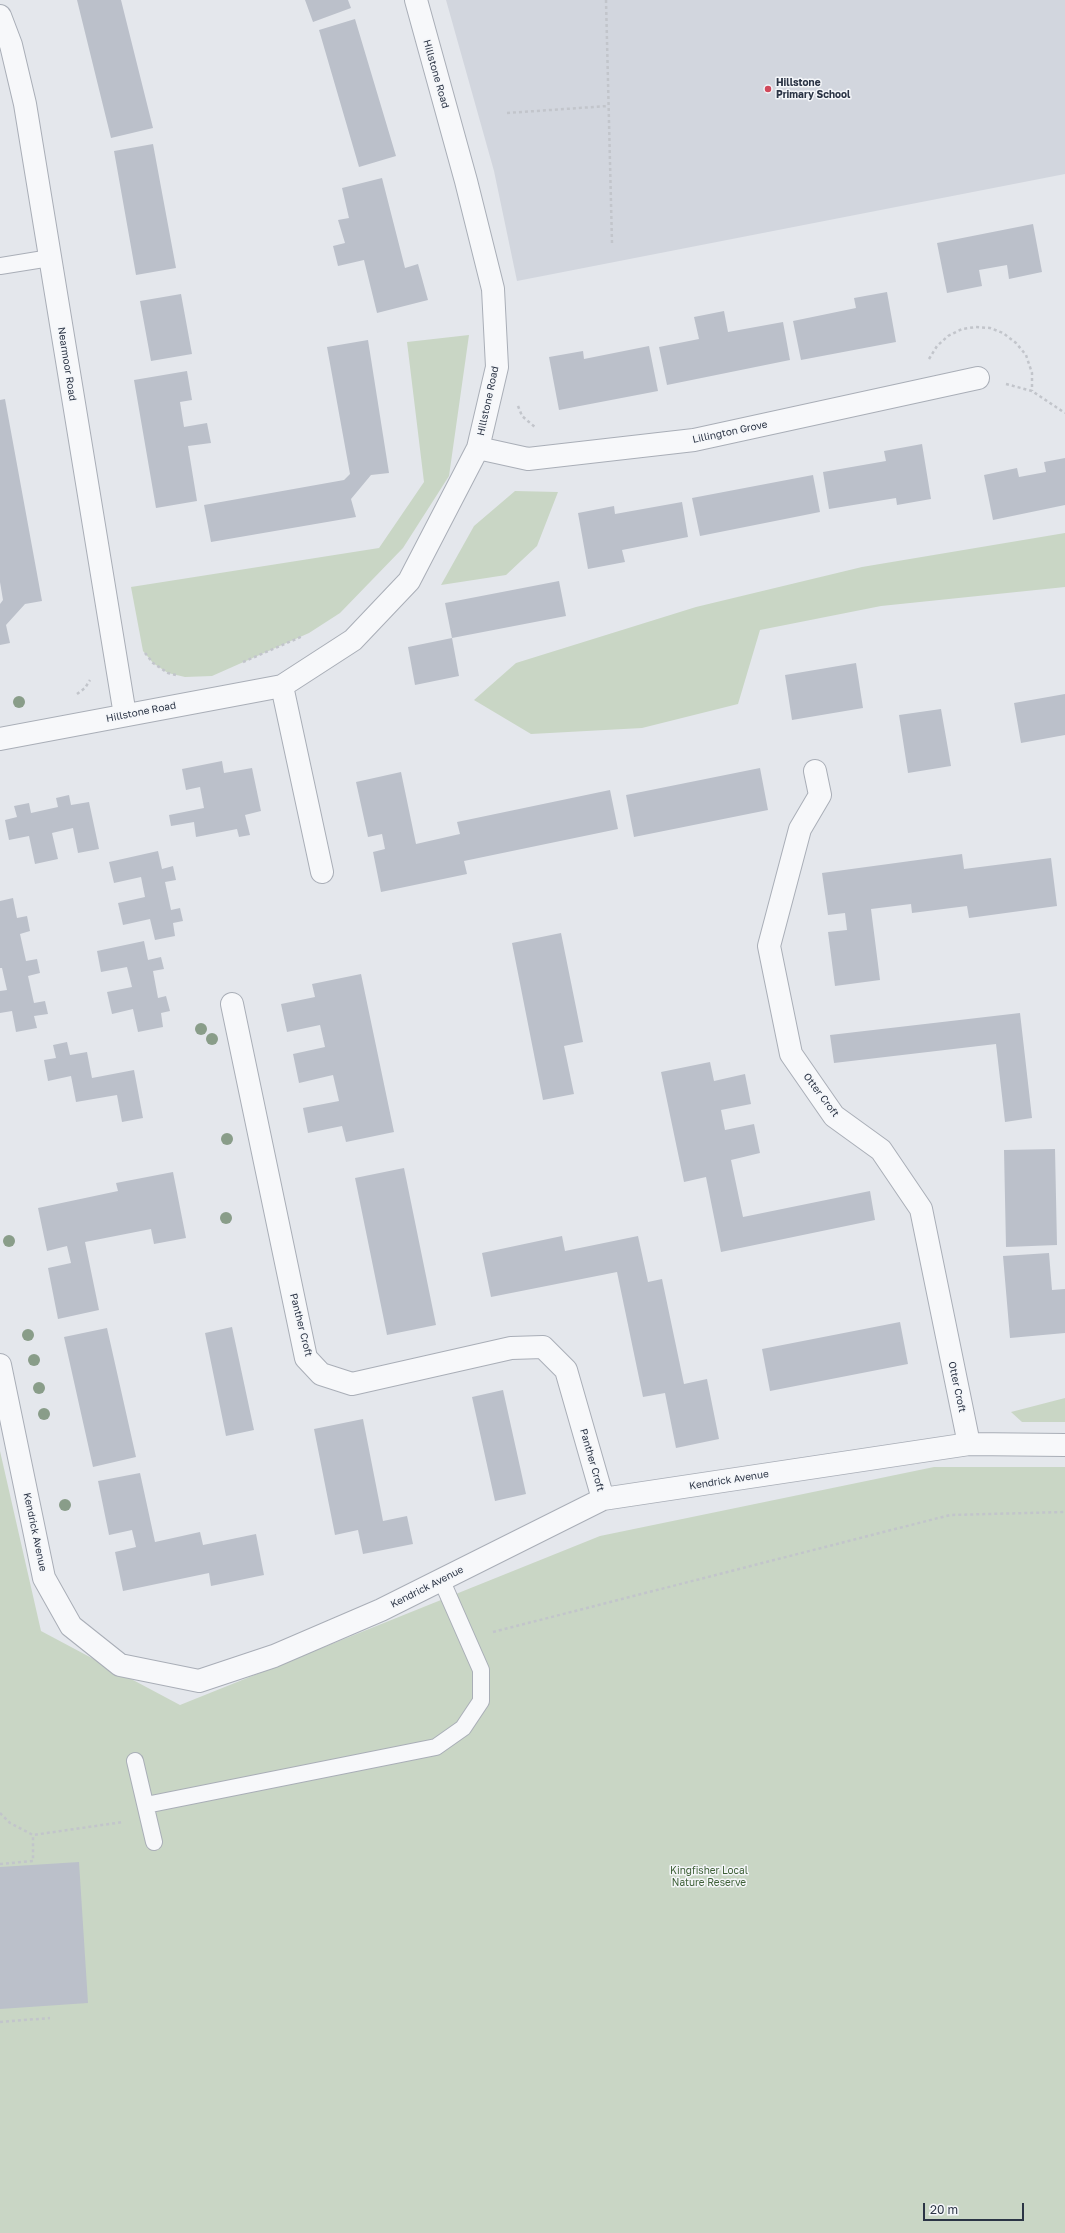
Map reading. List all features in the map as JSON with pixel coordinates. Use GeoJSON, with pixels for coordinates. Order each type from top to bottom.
{"type":"FeatureCollection","features":[{"type":"Feature","properties":{"kind":"street","name":"Hillstone Road"},"geometry":{"type":"LineString","coordinates":[[0,739],[282,686],[353,640],[409,581],[478,448],[497,367],[493,289],[466,181],[416,0]]}},
{"type":"Feature","properties":{"kind":"street","name":"Nearmoor Road"},"geometry":{"type":"LineString","coordinates":[[0,16],[11,46],[25,104],[125,715]]}},
{"type":"Feature","properties":{"kind":"street","name":"Lillington Grove"},"geometry":{"type":"LineString","coordinates":[[478,448],[528,459],[694,440],[978,378]]}},
{"type":"Feature","properties":{"kind":"street"},"geometry":{"type":"LineString","coordinates":[[282,686],[322,872]]}},
{"type":"Feature","properties":{"kind":"street","name":"Otter Croft"},"geometry":{"type":"LineString","coordinates":[[815,772],[820,795],[800,829],[770,946],[791,1054],[834,1116],[881,1150],[921,1209],[969,1444]]}},
{"type":"Feature","properties":{"kind":"street","name":"Panther Croft"},"geometry":{"type":"LineString","coordinates":[[232,1004],[306,1358],[321,1374],[352,1384],[511,1348],[543,1346],[566,1370],[603,1499]]}},
{"type":"Feature","properties":{"kind":"street","name":"Kendrick Avenue"},"geometry":{"type":"LineString","coordinates":[[0,1365],[44,1578],[71,1626],[120,1665],[198,1681],[274,1656],[381,1610],[603,1499],[969,1444],[1065,1445]]}},
{"type":"Feature","properties":{"kind":"lane"},"geometry":{"type":"LineString","coordinates":[[0,266],[50,258]]}},
{"type":"Feature","properties":{"kind":"lane"},"geometry":{"type":"LineString","coordinates":[[148,1812],[436,1747],[463,1728],[481,1700],[481,1670],[441,1579]]}},
{"type":"Feature","properties":{"kind":"lane"},"geometry":{"type":"LineString","coordinates":[[135,1761],[154,1842]]}},
{"type":"Feature","properties":{"kind":"path"},"geometry":{"type":"LineString","coordinates":[[606,0],[612,243]]}},
{"type":"Feature","properties":{"kind":"path"},"geometry":{"type":"LineString","coordinates":[[507,113],[608,106]]}},
{"type":"Feature","properties":{"kind":"path"},"geometry":{"type":"LineString","coordinates":[[923,364],[937,346],[948,336],[969,328],[990,328],[1003,333],[1016,343],[1026,355],[1032,373],[1032,391]]}},
{"type":"Feature","properties":{"kind":"path"},"geometry":{"type":"LineString","coordinates":[[978,378],[1032,391],[1065,413]]}},
{"type":"Feature","properties":{"kind":"path"},"geometry":{"type":"LineString","coordinates":[[516,403],[522,416],[538,430]]}},
{"type":"Feature","properties":{"kind":"path"},"geometry":{"type":"LineString","coordinates":[[239,664],[309,633]]}},
{"type":"Feature","properties":{"kind":"path"},"geometry":{"type":"LineString","coordinates":[[74,696],[86,688],[96,670],[99,658],[143,651],[153,663],[168,673],[180,676]]}},
{"type":"Feature","properties":{"kind":"path"},"geometry":{"type":"LineString","coordinates":[[467,1639],[950,1515],[1065,1512]]}},
{"type":"Feature","properties":{"kind":"path"},"geometry":{"type":"LineString","coordinates":[[0,1813],[10,1823],[33,1835],[148,1812]]}},
{"type":"Feature","properties":{"kind":"path"},"geometry":{"type":"LineString","coordinates":[[0,1864],[33,1861],[33,1835]]}},
{"type":"Feature","properties":{"kind":"path"},"geometry":{"type":"LineString","coordinates":[[0,2022],[50,2018]]}},
{"type":"Feature","properties":{"kind":"shaded area","name":"Hillstone Primary School"},"geometry":{"type":"Polygon","coordinates":[[[446,0],[1065,0],[1065,174],[517,281],[494,171],[446,0]]]}},
{"type":"Feature","properties":{"kind":"green space"},"geometry":{"type":"Polygon","coordinates":[[[469,335],[449,476],[403,548],[340,613],[309,633],[212,676],[185,677],[168,673],[153,663],[143,651],[131,587],[379,548],[424,482],[407,342],[469,335]]]}},
{"type":"Feature","properties":{"kind":"green space"},"geometry":{"type":"Polygon","coordinates":[[[515,491],[558,492],[537,546],[506,575],[441,585],[474,526],[515,491]]]}},
{"type":"Feature","properties":{"kind":"green space"},"geometry":{"type":"Polygon","coordinates":[[[1065,533],[1065,587],[881,606],[760,630],[738,704],[642,728],[531,734],[474,700],[516,663],[696,607],[862,567],[1065,533]]]}},
{"type":"Feature","properties":{"kind":"green space"},"geometry":{"type":"Polygon","coordinates":[[[1065,1398],[1065,1422],[1022,1422],[1011,1412],[1065,1398]]]}},
{"type":"Feature","properties":{"kind":"green space","name":"Kingfisher Local Nature Reserve"},"geometry":{"type":"Polygon","coordinates":[[[0,1451],[41,1631],[180,1705],[600,1536],[934,1467],[1065,1467],[1065,2233],[0,2233],[0,1451]]]}},
{"type":"Feature","properties":{"kind":"building"},"geometry":{"type":"Polygon","coordinates":[[[77,0],[121,0],[153,128],[111,138],[77,0]]]}},
{"type":"Feature","properties":{"kind":"building"},"geometry":{"type":"Polygon","coordinates":[[[305,0],[348,0],[351,8],[313,22],[305,0]]]}},
{"type":"Feature","properties":{"kind":"building"},"geometry":{"type":"Polygon","coordinates":[[[355,19],[396,156],[359,167],[319,30],[355,19]]]}},
{"type":"Feature","properties":{"kind":"building"},"geometry":{"type":"Polygon","coordinates":[[[153,144],[176,268],[136,275],[114,151],[153,144]]]}},
{"type":"Feature","properties":{"kind":"building"},"geometry":{"type":"Polygon","coordinates":[[[382,178],[405,268],[418,264],[428,300],[377,313],[364,260],[338,266],[333,246],[345,243],[338,220],[349,218],[342,188],[382,178]]]}},
{"type":"Feature","properties":{"kind":"building"},"geometry":{"type":"Polygon","coordinates":[[[1033,224],[1042,272],[1009,279],[1007,265],[979,270],[982,286],[947,293],[937,243],[1033,224]]]}},
{"type":"Feature","properties":{"kind":"building"},"geometry":{"type":"Polygon","coordinates":[[[887,292],[896,342],[801,360],[793,321],[856,308],[854,298],[887,292]]]}},
{"type":"Feature","properties":{"kind":"building"},"geometry":{"type":"Polygon","coordinates":[[[181,294],[192,354],[151,361],[140,301],[181,294]]]}},
{"type":"Feature","properties":{"kind":"building"},"geometry":{"type":"Polygon","coordinates":[[[724,311],[728,332],[783,322],[790,360],[667,385],[659,347],[699,339],[694,317],[724,311]]]}},
{"type":"Feature","properties":{"kind":"building"},"geometry":{"type":"Polygon","coordinates":[[[368,340],[389,473],[371,475],[351,499],[356,517],[211,542],[204,505],[344,480],[350,474],[327,347],[368,340]]]}},
{"type":"Feature","properties":{"kind":"building"},"geometry":{"type":"Polygon","coordinates":[[[649,346],[658,391],[559,410],[549,357],[583,351],[584,359],[649,346]]]}},
{"type":"Feature","properties":{"kind":"building"},"geometry":{"type":"Polygon","coordinates":[[[187,371],[192,400],[180,402],[184,427],[207,423],[211,443],[188,446],[197,501],[156,508],[134,380],[187,371]]]}},
{"type":"Feature","properties":{"kind":"building"},"geometry":{"type":"Polygon","coordinates":[[[5,399],[42,601],[25,604],[6,625],[10,643],[0,645],[0,604],[3,600],[0,582],[0,400],[5,399]]]}},
{"type":"Feature","properties":{"kind":"building"},"geometry":{"type":"Polygon","coordinates":[[[922,444],[931,499],[897,505],[896,498],[829,509],[823,472],[886,461],[884,451],[922,444]]]}},
{"type":"Feature","properties":{"kind":"building"},"geometry":{"type":"Polygon","coordinates":[[[1065,458],[1065,505],[993,520],[984,475],[1017,468],[1019,477],[1046,472],[1044,462],[1065,458]]]}},
{"type":"Feature","properties":{"kind":"building"},"geometry":{"type":"Polygon","coordinates":[[[813,475],[820,512],[700,536],[692,498],[813,475]]]}},
{"type":"Feature","properties":{"kind":"building"},"geometry":{"type":"Polygon","coordinates":[[[682,502],[688,537],[622,550],[625,562],[588,569],[578,513],[614,506],[615,514],[682,502]]]}},
{"type":"Feature","properties":{"kind":"building"},"geometry":{"type":"Polygon","coordinates":[[[559,581],[566,616],[452,638],[445,603],[559,581]]]}},
{"type":"Feature","properties":{"kind":"building"},"geometry":{"type":"Polygon","coordinates":[[[452,638],[459,676],[415,685],[408,647],[452,638]]]}},
{"type":"Feature","properties":{"kind":"building"},"geometry":{"type":"Polygon","coordinates":[[[856,663],[863,708],[792,720],[785,675],[856,663]]]}},
{"type":"Feature","properties":{"kind":"building"},"geometry":{"type":"Polygon","coordinates":[[[1065,694],[1065,735],[1021,743],[1014,703],[1065,694]]]}},
{"type":"Feature","properties":{"kind":"building"},"geometry":{"type":"Polygon","coordinates":[[[941,709],[951,766],[908,773],[899,715],[941,709]]]}},
{"type":"Feature","properties":{"kind":"building"},"geometry":{"type":"Polygon","coordinates":[[[222,761],[224,773],[252,768],[261,811],[245,815],[250,835],[239,837],[237,829],[196,837],[194,822],[171,826],[169,815],[204,808],[200,787],[186,790],[182,769],[222,761]]]}},
{"type":"Feature","properties":{"kind":"building"},"geometry":{"type":"Polygon","coordinates":[[[760,768],[768,810],[634,837],[626,795],[760,768]]]}},
{"type":"Feature","properties":{"kind":"building"},"geometry":{"type":"Polygon","coordinates":[[[401,772],[416,844],[460,834],[457,822],[610,790],[618,829],[464,861],[467,874],[381,892],[373,852],[385,849],[382,834],[368,837],[356,782],[401,772]]]}},
{"type":"Feature","properties":{"kind":"building"},"geometry":{"type":"Polygon","coordinates":[[[69,795],[71,805],[89,802],[99,849],[78,853],[73,828],[52,833],[58,859],[35,864],[29,836],[9,840],[5,820],[17,817],[14,806],[29,803],[31,813],[58,807],[56,798],[69,795]]]}},
{"type":"Feature","properties":{"kind":"building"},"geometry":{"type":"Polygon","coordinates":[[[158,851],[162,869],[173,866],[176,880],[165,882],[171,910],[180,908],[183,921],[173,923],[175,936],[155,940],[150,919],[123,925],[118,903],[145,897],[141,877],[114,883],[109,862],[158,851]]]}},
{"type":"Feature","properties":{"kind":"building"},"geometry":{"type":"Polygon","coordinates":[[[962,854],[964,869],[1051,858],[1057,906],[969,918],[967,906],[912,913],[911,904],[871,909],[880,980],[835,986],[828,932],[847,930],[845,913],[828,915],[822,873],[962,854]]]}},
{"type":"Feature","properties":{"kind":"building"},"geometry":{"type":"Polygon","coordinates":[[[13,898],[17,918],[27,916],[30,931],[20,934],[26,961],[37,959],[40,973],[28,976],[34,1003],[45,1001],[48,1014],[34,1016],[37,1028],[16,1032],[12,1011],[0,1013],[0,991],[7,990],[2,968],[0,968],[0,901],[13,898]]]}},
{"type":"Feature","properties":{"kind":"building"},"geometry":{"type":"Polygon","coordinates":[[[561,933],[583,1042],[564,1046],[574,1094],[543,1100],[512,943],[561,933]]]}},
{"type":"Feature","properties":{"kind":"building"},"geometry":{"type":"Polygon","coordinates":[[[144,941],[148,960],[161,957],[164,969],[153,971],[158,998],[166,996],[170,1011],[161,1013],[163,1027],[138,1032],[133,1009],[112,1014],[107,992],[132,987],[127,967],[101,972],[97,951],[144,941]]]}},
{"type":"Feature","properties":{"kind":"building"},"geometry":{"type":"Polygon","coordinates":[[[361,974],[394,1132],[346,1142],[342,1126],[308,1133],[303,1108],[339,1101],[333,1075],[299,1083],[293,1054],[325,1047],[320,1025],[287,1032],[281,1004],[315,997],[312,984],[361,974]]]}},
{"type":"Feature","properties":{"kind":"building"},"geometry":{"type":"Polygon","coordinates":[[[1020,1013],[1032,1118],[1005,1122],[996,1044],[834,1063],[830,1035],[1020,1013]]]}},
{"type":"Feature","properties":{"kind":"building"},"geometry":{"type":"Polygon","coordinates":[[[67,1042],[70,1055],[87,1052],[92,1078],[134,1070],[143,1118],[122,1122],[117,1095],[76,1102],[71,1076],[48,1081],[44,1060],[56,1058],[53,1045],[67,1042]]]}},
{"type":"Feature","properties":{"kind":"building"},"geometry":{"type":"Polygon","coordinates":[[[710,1062],[714,1081],[745,1074],[751,1104],[721,1110],[725,1130],[754,1124],[760,1153],[731,1160],[743,1217],[870,1191],[875,1220],[721,1252],[706,1177],[684,1182],[661,1072],[710,1062]]]}},
{"type":"Feature","properties":{"kind":"building"},"geometry":{"type":"Polygon","coordinates":[[[1055,1149],[1057,1245],[1006,1247],[1004,1150],[1055,1149]]]}},
{"type":"Feature","properties":{"kind":"building"},"geometry":{"type":"Polygon","coordinates":[[[404,1168],[436,1325],[387,1335],[355,1178],[404,1168]]]}},
{"type":"Feature","properties":{"kind":"building"},"geometry":{"type":"Polygon","coordinates":[[[173,1172],[186,1238],[154,1244],[151,1229],[85,1242],[99,1310],[58,1319],[48,1268],[71,1263],[67,1246],[47,1251],[38,1208],[118,1191],[116,1183],[173,1172]]]}},
{"type":"Feature","properties":{"kind":"building"},"geometry":{"type":"Polygon","coordinates":[[[562,1236],[565,1251],[638,1236],[648,1282],[662,1279],[684,1384],[707,1379],[719,1439],[676,1448],[665,1393],[643,1397],[617,1272],[491,1297],[482,1253],[562,1236]]]}},
{"type":"Feature","properties":{"kind":"building"},"geometry":{"type":"Polygon","coordinates":[[[1049,1253],[1052,1290],[1065,1289],[1065,1333],[1010,1338],[1003,1256],[1049,1253]]]}},
{"type":"Feature","properties":{"kind":"building"},"geometry":{"type":"Polygon","coordinates":[[[900,1322],[908,1364],[770,1391],[762,1349],[900,1322]]]}},
{"type":"Feature","properties":{"kind":"building"},"geometry":{"type":"Polygon","coordinates":[[[232,1327],[254,1430],[226,1436],[205,1333],[232,1327]]]}},
{"type":"Feature","properties":{"kind":"building"},"geometry":{"type":"Polygon","coordinates":[[[107,1328],[136,1457],[93,1467],[64,1337],[107,1328]]]}},
{"type":"Feature","properties":{"kind":"building"},"geometry":{"type":"Polygon","coordinates":[[[503,1390],[526,1494],[495,1501],[472,1397],[503,1390]]]}},
{"type":"Feature","properties":{"kind":"building"},"geometry":{"type":"Polygon","coordinates":[[[363,1419],[383,1521],[407,1516],[413,1544],[363,1554],[358,1530],[335,1535],[314,1429],[363,1419]]]}},
{"type":"Feature","properties":{"kind":"building"},"geometry":{"type":"Polygon","coordinates":[[[140,1473],[155,1542],[200,1532],[203,1545],[256,1534],[264,1575],[211,1586],[209,1573],[123,1591],[115,1552],[136,1547],[132,1530],[109,1535],[98,1481],[140,1473]]]}},
{"type":"Feature","properties":{"kind":"building"},"geometry":{"type":"Polygon","coordinates":[[[79,1862],[88,2003],[0,2009],[0,1867],[79,1862]]]}},
{"type":"Feature","properties":{"kind":"place","name":"Hillstone Primary School"},"geometry":{"type":"Point","coordinates":[768,89]}}]}
